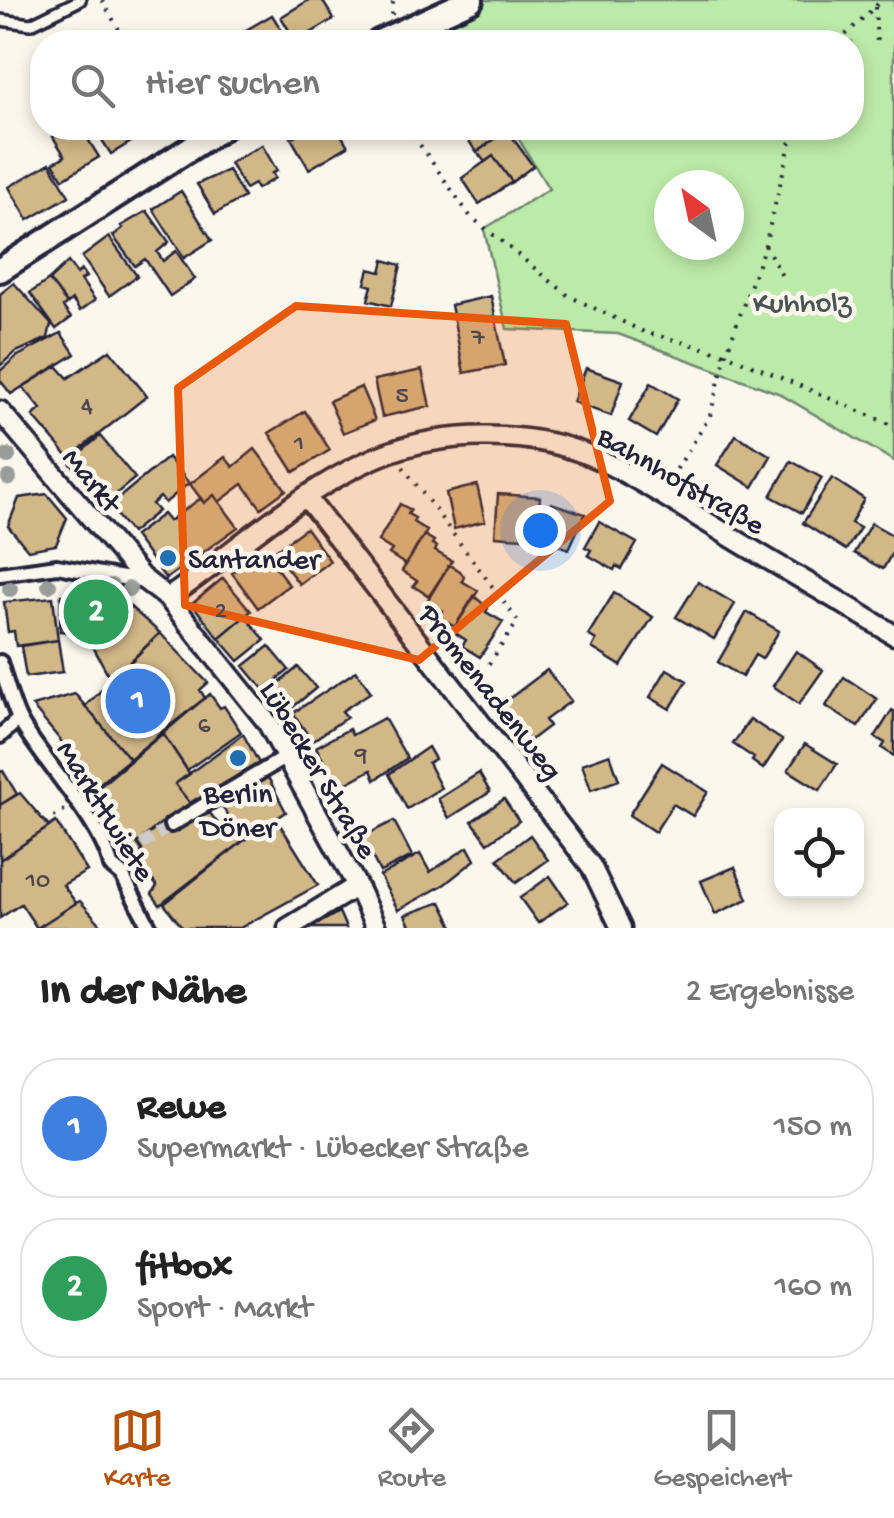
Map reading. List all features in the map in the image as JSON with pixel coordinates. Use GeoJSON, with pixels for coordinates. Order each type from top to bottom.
{"type":"FeatureCollection","features":[{"type":"Feature","properties":{"kind":"street"},"geometry":{"type":"LineString","coordinates":[[406,30],[472,0]]}},
{"type":"Feature","properties":{"kind":"street"},"geometry":{"type":"LineString","coordinates":[[0,270],[203,140]]}},
{"type":"Feature","properties":{"kind":"street","name":"Markt"},"geometry":{"type":"LineString","coordinates":[[0,411],[145,582],[168,598]]}},
{"type":"Feature","properties":{"kind":"street","name":"Bahnhofstraße"},"geometry":{"type":"LineString","coordinates":[[168,598],[306,497],[391,452],[460,439],[537,440],[580,451],[661,494],[894,635]]}},
{"type":"Feature","properties":{"kind":"street","name":"Promenadenweg"},"geometry":{"type":"LineString","coordinates":[[306,497],[591,866],[621,928]]}},
{"type":"Feature","properties":{"kind":"street","name":"Markt"},"geometry":{"type":"LineString","coordinates":[[0,574],[57,566],[145,582]]}},
{"type":"Feature","properties":{"kind":"street","name":"Lübecker Straße"},"geometry":{"type":"LineString","coordinates":[[168,598],[266,722],[357,886],[376,928]]}},
{"type":"Feature","properties":{"kind":"street","name":"Markttwiete"},"geometry":{"type":"LineString","coordinates":[[0,662],[19,719],[109,855],[112,866],[122,875],[150,928]]}},
{"type":"Feature","properties":{"kind":"street","name":"Markttwiete"},"geometry":{"type":"LineString","coordinates":[[0,736],[19,719]]}},
{"type":"Feature","properties":{"kind":"street"},"geometry":{"type":"LineString","coordinates":[[170,825],[286,757]]}},
{"type":"Feature","properties":{"kind":"street"},"geometry":{"type":"LineString","coordinates":[[288,928],[357,886]]}},
{"type":"Feature","properties":{"kind":"lane"},"geometry":{"type":"LineString","coordinates":[[0,20],[31,24],[80,0]]}},
{"type":"Feature","properties":{"kind":"path"},"geometry":{"type":"LineString","coordinates":[[102,0],[119,30]]}},
{"type":"Feature","properties":{"kind":"path"},"geometry":{"type":"LineString","coordinates":[[851,30],[882,0]]}},
{"type":"Feature","properties":{"kind":"path"},"geometry":{"type":"LineString","coordinates":[[875,7],[877,45]]}},
{"type":"Feature","properties":{"kind":"path"},"geometry":{"type":"LineString","coordinates":[[416,140],[470,216],[569,296],[644,332],[726,354],[894,426]]}},
{"type":"Feature","properties":{"kind":"path"},"geometry":{"type":"LineString","coordinates":[[661,494],[710,416],[726,354],[765,245],[791,140]]}},
{"type":"Feature","properties":{"kind":"path"},"geometry":{"type":"LineString","coordinates":[[765,245],[782,276]]}},
{"type":"Feature","properties":{"kind":"path"},"geometry":{"type":"LineString","coordinates":[[391,452],[518,621],[464,699]]}},
{"type":"Feature","properties":{"kind":"path"},"geometry":{"type":"LineString","coordinates":[[45,822],[75,802]]}},
{"type":"Feature","properties":{"kind":"highlighted area"},"geometry":{"type":"Polygon","coordinates":[[[296,306],[566,324],[610,501],[419,660],[185,605],[178,388],[296,306]]]}},
{"type":"Feature","properties":{"kind":"green space","name":"Kuhholz"},"geometry":{"type":"Polygon","coordinates":[[[444,0],[894,0],[894,461],[778,393],[618,334],[507,329],[484,229],[549,189],[519,140],[864,140],[864,30],[453,30],[444,0]]]}},
{"type":"Feature","properties":{"kind":"building"},"geometry":{"type":"Polygon","coordinates":[[[309,0],[322,0],[334,19],[316,30],[289,30],[281,17],[309,0]]]}},
{"type":"Feature","properties":{"kind":"building"},"geometry":{"type":"Polygon","coordinates":[[[272,15],[281,30],[246,30],[272,15]]]}},
{"type":"Feature","properties":{"kind":"building"},"geometry":{"type":"Polygon","coordinates":[[[55,140],[88,140],[99,157],[63,179],[53,163],[65,156],[55,140]]]}},
{"type":"Feature","properties":{"kind":"building"},"geometry":{"type":"Polygon","coordinates":[[[102,140],[134,140],[111,154],[102,140]]]}},
{"type":"Feature","properties":{"kind":"building"},"geometry":{"type":"Polygon","coordinates":[[[292,140],[344,140],[348,146],[309,169],[292,140]]]}},
{"type":"Feature","properties":{"kind":"building"},"geometry":{"type":"Polygon","coordinates":[[[468,140],[493,140],[477,152],[468,140]]]}},
{"type":"Feature","properties":{"kind":"building"},"geometry":{"type":"Polygon","coordinates":[[[493,140],[514,140],[533,166],[512,182],[493,156],[485,162],[477,152],[493,140]]]}},
{"type":"Feature","properties":{"kind":"building"},"geometry":{"type":"Polygon","coordinates":[[[262,145],[277,171],[272,173],[275,178],[257,189],[254,184],[245,189],[230,163],[262,145]]]}},
{"type":"Feature","properties":{"kind":"building"},"geometry":{"type":"Polygon","coordinates":[[[493,156],[512,182],[479,204],[462,178],[493,156]]]}},
{"type":"Feature","properties":{"kind":"building"},"geometry":{"type":"Polygon","coordinates":[[[50,163],[69,196],[28,220],[9,187],[50,163]]]}},
{"type":"Feature","properties":{"kind":"building"},"geometry":{"type":"Polygon","coordinates":[[[228,170],[244,197],[215,214],[197,184],[228,170]]]}},
{"type":"Feature","properties":{"kind":"building"},"geometry":{"type":"Polygon","coordinates":[[[181,191],[212,240],[184,258],[153,209],[181,191]]]}},
{"type":"Feature","properties":{"kind":"building"},"geometry":{"type":"Polygon","coordinates":[[[147,211],[169,242],[157,252],[163,261],[176,251],[195,279],[170,296],[145,259],[135,266],[113,236],[121,226],[147,211]]]}},
{"type":"Feature","properties":{"kind":"building"},"geometry":{"type":"Polygon","coordinates":[[[109,237],[137,276],[109,296],[82,257],[109,237]]]}},
{"type":"Feature","properties":{"kind":"building"},"geometry":{"type":"Polygon","coordinates":[[[384,260],[401,265],[391,306],[368,300],[372,286],[365,284],[369,269],[381,272],[384,260]]]}},
{"type":"Feature","properties":{"kind":"building"},"geometry":{"type":"Polygon","coordinates":[[[68,262],[77,274],[81,270],[86,277],[81,280],[95,300],[80,311],[72,300],[67,304],[49,280],[68,262]]]}},
{"type":"Feature","properties":{"kind":"building"},"geometry":{"type":"Polygon","coordinates":[[[49,280],[67,304],[63,307],[71,318],[56,329],[30,293],[49,280]]]}},
{"type":"Feature","properties":{"kind":"building"},"geometry":{"type":"Polygon","coordinates":[[[14,283],[51,324],[48,338],[14,353],[0,366],[0,294],[14,283]]]}},
{"type":"Feature","properties":{"kind":"building"},"geometry":{"type":"Polygon","coordinates":[[[491,296],[505,365],[464,373],[451,305],[491,296]]]}},
{"type":"Feature","properties":{"kind":"building"},"geometry":{"type":"Polygon","coordinates":[[[61,333],[75,354],[11,394],[0,380],[0,371],[16,357],[61,333]]]}},
{"type":"Feature","properties":{"kind":"building"},"geometry":{"type":"Polygon","coordinates":[[[110,350],[147,396],[69,458],[33,416],[41,409],[23,387],[57,366],[68,378],[110,350]]]}},
{"type":"Feature","properties":{"kind":"building"},"geometry":{"type":"Polygon","coordinates":[[[586,368],[623,381],[611,416],[573,402],[586,368]]]}},
{"type":"Feature","properties":{"kind":"building"},"geometry":{"type":"Polygon","coordinates":[[[422,370],[430,406],[382,417],[374,380],[422,370]]]}},
{"type":"Feature","properties":{"kind":"building"},"geometry":{"type":"Polygon","coordinates":[[[651,383],[678,399],[656,437],[629,421],[651,383]]]}},
{"type":"Feature","properties":{"kind":"building"},"geometry":{"type":"Polygon","coordinates":[[[361,387],[375,420],[343,433],[329,401],[361,387]]]}},
{"type":"Feature","properties":{"kind":"building"},"geometry":{"type":"Polygon","coordinates":[[[305,411],[330,450],[294,472],[269,433],[305,411]]]}},
{"type":"Feature","properties":{"kind":"building"},"geometry":{"type":"Polygon","coordinates":[[[736,435],[771,456],[753,487],[717,465],[736,435]]]}},
{"type":"Feature","properties":{"kind":"building"},"geometry":{"type":"Polygon","coordinates":[[[100,436],[135,478],[105,503],[69,462],[100,436]]]}},
{"type":"Feature","properties":{"kind":"building"},"geometry":{"type":"Polygon","coordinates":[[[255,449],[286,490],[261,508],[243,484],[219,502],[214,495],[204,503],[190,484],[225,457],[233,467],[255,449]]]}},
{"type":"Feature","properties":{"kind":"building"},"geometry":{"type":"Polygon","coordinates":[[[168,457],[189,483],[165,503],[160,497],[152,504],[158,511],[131,533],[109,506],[168,457]]]}},
{"type":"Feature","properties":{"kind":"building"},"geometry":{"type":"Polygon","coordinates":[[[791,461],[822,478],[802,513],[771,496],[791,461]]]}},
{"type":"Feature","properties":{"kind":"building"},"geometry":{"type":"Polygon","coordinates":[[[832,478],[864,499],[851,523],[860,528],[846,550],[803,523],[832,478]]]}},
{"type":"Feature","properties":{"kind":"building"},"geometry":{"type":"Polygon","coordinates":[[[477,485],[485,521],[454,529],[446,493],[477,485]]]}},
{"type":"Feature","properties":{"kind":"building"},"geometry":{"type":"Polygon","coordinates":[[[47,494],[67,518],[56,545],[28,550],[8,526],[19,498],[47,494]]]}},
{"type":"Feature","properties":{"kind":"building"},"geometry":{"type":"Polygon","coordinates":[[[498,494],[540,497],[536,539],[495,536],[498,494]]]}},
{"type":"Feature","properties":{"kind":"building"},"geometry":{"type":"Polygon","coordinates":[[[214,495],[238,527],[166,579],[134,536],[163,514],[169,521],[201,498],[204,503],[214,495]]]}},
{"type":"Feature","properties":{"kind":"building"},"geometry":{"type":"Polygon","coordinates":[[[551,503],[585,514],[569,549],[544,540],[548,528],[543,526],[551,503]]]}},
{"type":"Feature","properties":{"kind":"building"},"geometry":{"type":"Polygon","coordinates":[[[400,504],[411,510],[408,514],[415,518],[413,522],[427,531],[406,565],[378,541],[400,504]]]}},
{"type":"Feature","properties":{"kind":"building"},"geometry":{"type":"Polygon","coordinates":[[[599,522],[637,543],[622,569],[616,566],[614,570],[588,555],[591,550],[585,547],[599,522]]]}},
{"type":"Feature","properties":{"kind":"building"},"geometry":{"type":"Polygon","coordinates":[[[871,523],[894,536],[894,550],[883,569],[854,553],[871,523]]]}},
{"type":"Feature","properties":{"kind":"building"},"geometry":{"type":"Polygon","coordinates":[[[306,528],[330,561],[299,584],[274,551],[306,528]]]}},
{"type":"Feature","properties":{"kind":"building"},"geometry":{"type":"Polygon","coordinates":[[[424,535],[434,541],[435,551],[452,561],[429,596],[413,586],[417,581],[402,571],[424,535]]]}},
{"type":"Feature","properties":{"kind":"building"},"geometry":{"type":"Polygon","coordinates":[[[263,550],[289,585],[258,608],[232,573],[263,550]]]}},
{"type":"Feature","properties":{"kind":"building"},"geometry":{"type":"Polygon","coordinates":[[[449,565],[460,571],[462,581],[478,591],[455,627],[439,617],[443,611],[427,601],[449,565]]]}},
{"type":"Feature","properties":{"kind":"building"},"geometry":{"type":"Polygon","coordinates":[[[223,578],[251,611],[219,638],[192,604],[223,578]]]}},
{"type":"Feature","properties":{"kind":"building"},"geometry":{"type":"Polygon","coordinates":[[[698,582],[735,604],[714,639],[676,617],[698,582]]]}},
{"type":"Feature","properties":{"kind":"building"},"geometry":{"type":"Polygon","coordinates":[[[614,593],[653,617],[621,666],[592,648],[596,640],[588,635],[614,593]]]}},
{"type":"Feature","properties":{"kind":"building"},"geometry":{"type":"Polygon","coordinates":[[[61,595],[102,595],[101,602],[120,604],[102,632],[89,639],[72,637],[72,632],[60,631],[61,595]]]}},
{"type":"Feature","properties":{"kind":"building"},"geometry":{"type":"Polygon","coordinates":[[[474,596],[488,608],[486,612],[503,622],[480,657],[462,646],[466,640],[452,631],[474,596]]]}},
{"type":"Feature","properties":{"kind":"building"},"geometry":{"type":"Polygon","coordinates":[[[53,597],[58,640],[16,646],[14,631],[8,632],[4,602],[53,597]]]}},
{"type":"Feature","properties":{"kind":"building"},"geometry":{"type":"Polygon","coordinates":[[[120,604],[127,604],[160,633],[111,680],[89,639],[102,632],[120,604]]]}},
{"type":"Feature","properties":{"kind":"building"},"geometry":{"type":"Polygon","coordinates":[[[747,612],[779,631],[762,659],[755,655],[742,677],[718,662],[747,612]]]}},
{"type":"Feature","properties":{"kind":"building"},"geometry":{"type":"Polygon","coordinates":[[[245,616],[265,640],[239,661],[219,638],[245,616]]]}},
{"type":"Feature","properties":{"kind":"building"},"geometry":{"type":"Polygon","coordinates":[[[160,633],[208,683],[200,690],[205,698],[131,760],[85,706],[160,633]]]}},
{"type":"Feature","properties":{"kind":"building"},"geometry":{"type":"Polygon","coordinates":[[[58,640],[63,672],[26,677],[21,646],[58,640]]]}},
{"type":"Feature","properties":{"kind":"building"},"geometry":{"type":"Polygon","coordinates":[[[269,646],[289,670],[264,690],[244,666],[269,646]]]}},
{"type":"Feature","properties":{"kind":"building"},"geometry":{"type":"Polygon","coordinates":[[[796,651],[823,670],[799,704],[773,686],[796,651]]]}},
{"type":"Feature","properties":{"kind":"building"},"geometry":{"type":"Polygon","coordinates":[[[298,667],[316,688],[287,712],[270,691],[298,667]]]}},
{"type":"Feature","properties":{"kind":"building"},"geometry":{"type":"Polygon","coordinates":[[[667,669],[687,681],[670,709],[650,697],[667,669]]]}},
{"type":"Feature","properties":{"kind":"building"},"geometry":{"type":"Polygon","coordinates":[[[547,670],[571,701],[545,720],[549,726],[529,741],[502,704],[547,670]]]}},
{"type":"Feature","properties":{"kind":"building"},"geometry":{"type":"Polygon","coordinates":[[[356,671],[371,692],[342,711],[347,717],[312,741],[293,713],[356,671]]]}},
{"type":"Feature","properties":{"kind":"building"},"geometry":{"type":"Polygon","coordinates":[[[844,677],[877,699],[858,727],[826,706],[844,677]]]}},
{"type":"Feature","properties":{"kind":"building"},"geometry":{"type":"Polygon","coordinates":[[[75,694],[131,760],[99,787],[32,706],[75,694]]]}},
{"type":"Feature","properties":{"kind":"building"},"geometry":{"type":"Polygon","coordinates":[[[210,694],[220,708],[224,706],[241,732],[187,770],[162,732],[210,694]]]}},
{"type":"Feature","properties":{"kind":"building"},"geometry":{"type":"Polygon","coordinates":[[[894,711],[894,756],[875,737],[894,711]]]}},
{"type":"Feature","properties":{"kind":"building"},"geometry":{"type":"Polygon","coordinates":[[[384,718],[407,758],[375,780],[371,770],[338,788],[316,747],[349,729],[352,735],[384,718]]]}},
{"type":"Feature","properties":{"kind":"building"},"geometry":{"type":"Polygon","coordinates":[[[750,719],[782,740],[763,769],[733,744],[750,719]]]}},
{"type":"Feature","properties":{"kind":"building"},"geometry":{"type":"Polygon","coordinates":[[[162,732],[190,774],[175,784],[190,803],[137,843],[142,850],[138,862],[126,873],[110,859],[116,847],[85,806],[87,794],[162,732]]]}},
{"type":"Feature","properties":{"kind":"building"},"geometry":{"type":"Polygon","coordinates":[[[243,734],[260,765],[246,773],[245,770],[230,781],[233,785],[199,804],[196,799],[190,803],[175,784],[243,734]]]}},
{"type":"Feature","properties":{"kind":"building"},"geometry":{"type":"Polygon","coordinates":[[[805,744],[837,764],[820,790],[788,770],[805,744]]]}},
{"type":"Feature","properties":{"kind":"building"},"geometry":{"type":"Polygon","coordinates":[[[428,747],[435,759],[428,763],[441,788],[407,809],[389,774],[428,747]]]}},
{"type":"Feature","properties":{"kind":"building"},"geometry":{"type":"Polygon","coordinates":[[[610,754],[619,780],[591,790],[582,764],[610,754]]]}},
{"type":"Feature","properties":{"kind":"building"},"geometry":{"type":"Polygon","coordinates":[[[662,763],[708,792],[693,816],[673,804],[655,832],[629,815],[662,763]]]}},
{"type":"Feature","properties":{"kind":"building"},"geometry":{"type":"Polygon","coordinates":[[[0,772],[17,794],[0,805],[0,772]]]}},
{"type":"Feature","properties":{"kind":"building"},"geometry":{"type":"Polygon","coordinates":[[[479,773],[490,792],[449,818],[438,799],[479,773]]]}},
{"type":"Feature","properties":{"kind":"building"},"geometry":{"type":"Polygon","coordinates":[[[268,777],[286,812],[242,842],[220,802],[268,777]]]}},
{"type":"Feature","properties":{"kind":"building"},"geometry":{"type":"Polygon","coordinates":[[[20,793],[49,827],[0,860],[0,805],[20,793]]]}},
{"type":"Feature","properties":{"kind":"building"},"geometry":{"type":"Polygon","coordinates":[[[504,799],[519,821],[488,843],[472,821],[504,799]]]}},
{"type":"Feature","properties":{"kind":"building"},"geometry":{"type":"Polygon","coordinates":[[[210,813],[222,829],[230,820],[242,842],[160,905],[152,894],[157,886],[138,862],[142,850],[137,843],[161,823],[178,827],[210,813]]]}},
{"type":"Feature","properties":{"kind":"building"},"geometry":{"type":"Polygon","coordinates":[[[277,820],[318,885],[240,928],[183,928],[164,904],[242,842],[277,820]]]}},
{"type":"Feature","properties":{"kind":"building"},"geometry":{"type":"Polygon","coordinates":[[[394,821],[412,856],[380,872],[362,837],[394,821]]]}},
{"type":"Feature","properties":{"kind":"building"},"geometry":{"type":"Polygon","coordinates":[[[56,822],[87,871],[63,885],[76,903],[37,928],[21,904],[0,918],[0,860],[56,822]]]}},
{"type":"Feature","properties":{"kind":"building"},"geometry":{"type":"Polygon","coordinates":[[[530,835],[548,860],[516,883],[498,859],[530,835]]]}},
{"type":"Feature","properties":{"kind":"building"},"geometry":{"type":"Polygon","coordinates":[[[468,847],[475,860],[445,884],[398,910],[380,876],[420,854],[430,872],[468,847]]]}},
{"type":"Feature","properties":{"kind":"building"},"geometry":{"type":"Polygon","coordinates":[[[735,867],[748,899],[715,914],[701,881],[735,867]]]}},
{"type":"Feature","properties":{"kind":"building"},"geometry":{"type":"Polygon","coordinates":[[[550,876],[568,902],[538,923],[520,898],[550,876]]]}},
{"type":"Feature","properties":{"kind":"building"},"geometry":{"type":"Polygon","coordinates":[[[80,901],[104,928],[37,928],[76,903],[80,901]]]}},
{"type":"Feature","properties":{"kind":"building"},"geometry":{"type":"Polygon","coordinates":[[[441,902],[454,928],[411,928],[405,915],[441,902]]]}},
{"type":"Feature","properties":{"kind":"building"},"geometry":{"type":"Polygon","coordinates":[[[339,912],[346,928],[311,928],[339,912]]]}},
{"type":"Feature","properties":{"kind":"tunnel"},"geometry":{"type":"LineString","coordinates":[[112,865],[171,825]]}},
{"type":"Feature","properties":{"kind":"place","name":"Santander"},"geometry":{"type":"Point","coordinates":[168,558]}},
{"type":"Feature","properties":{"kind":"place","name":"fitbox"},"geometry":{"type":"Point","coordinates":[96,612]}},
{"type":"Feature","properties":{"kind":"place","name":"Rewe"},"geometry":{"type":"Point","coordinates":[138,701]}},
{"type":"Feature","properties":{"kind":"place","name":"Berlin Döner"},"geometry":{"type":"Point","coordinates":[238,758]}}]}
